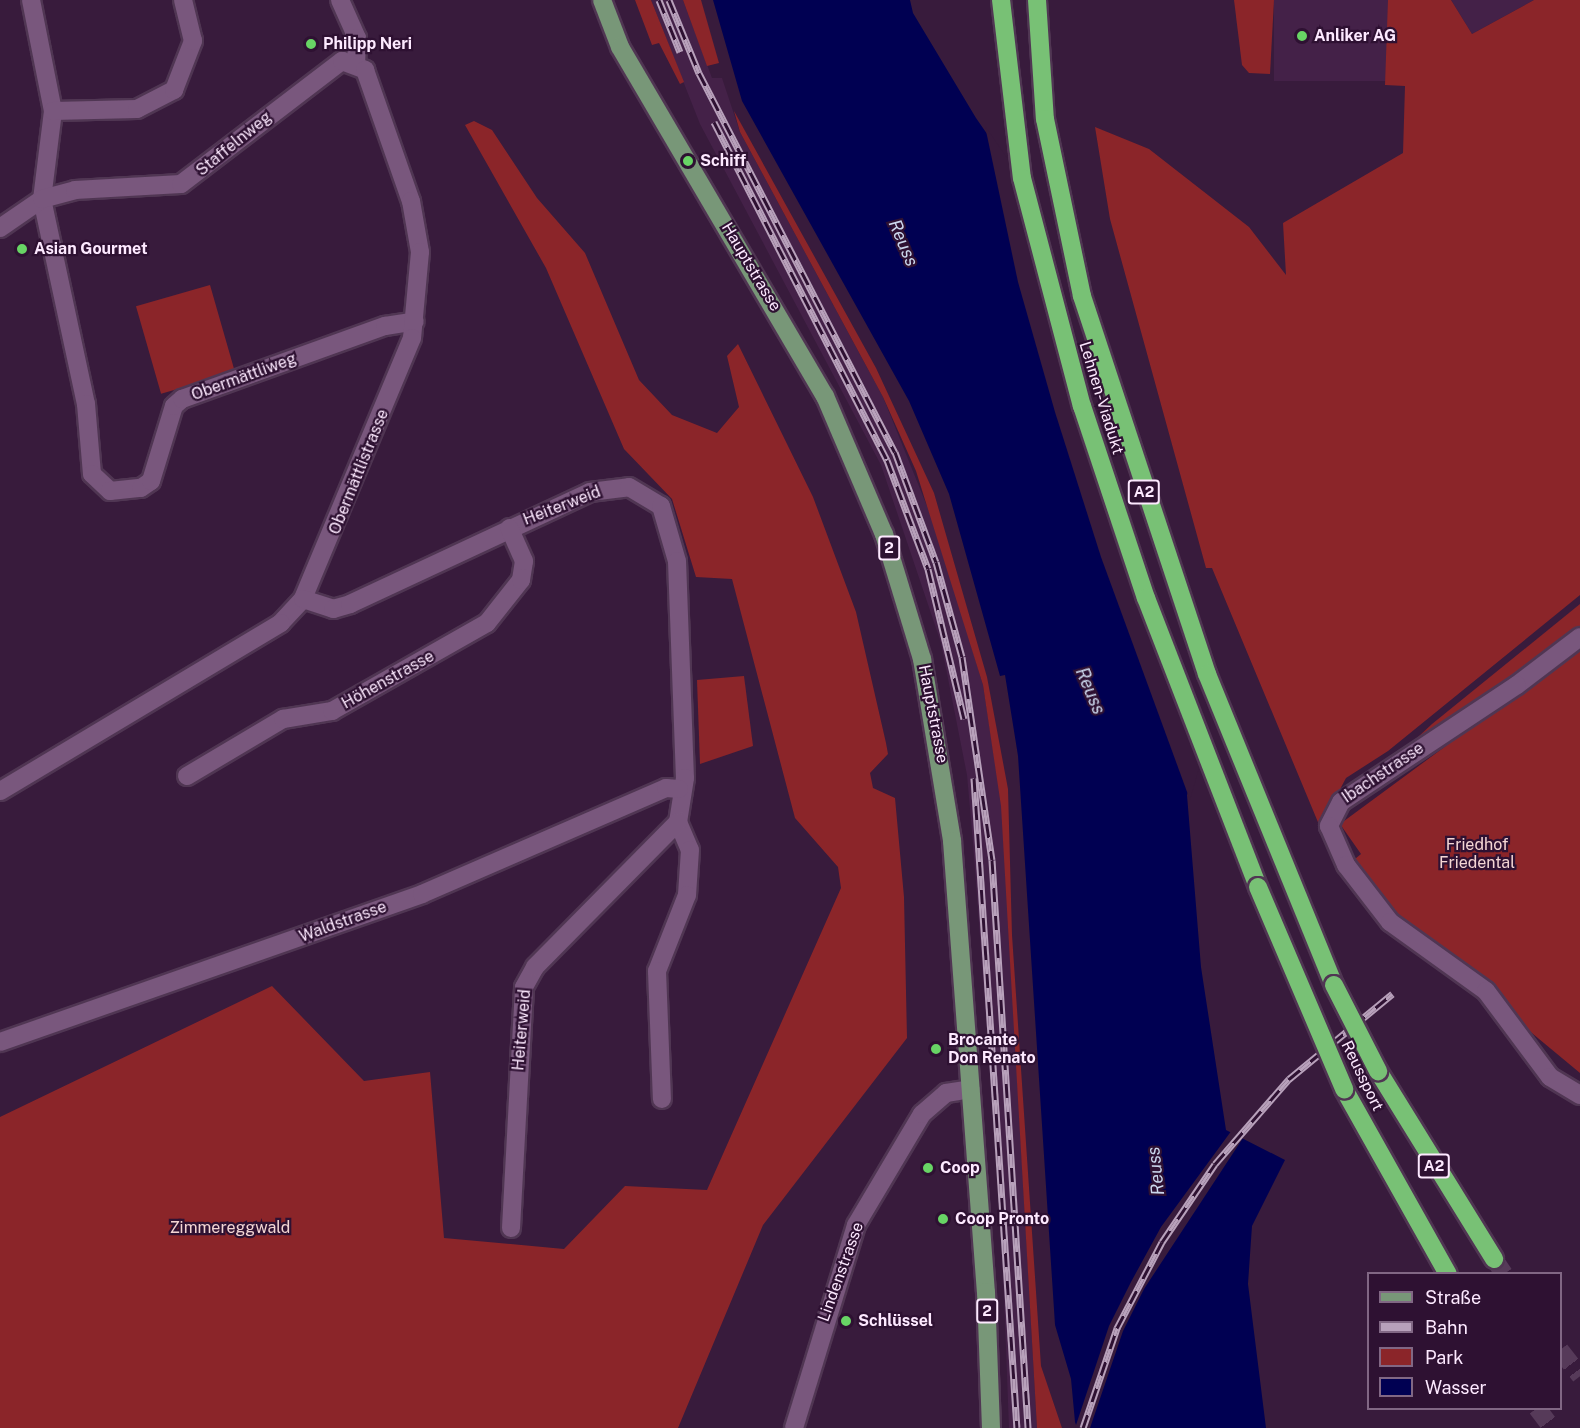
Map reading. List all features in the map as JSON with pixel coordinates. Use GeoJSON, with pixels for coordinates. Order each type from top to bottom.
{"type":"FeatureCollection","features":[{"type":"Feature","properties":{"kind":"highway","name":"Lehnen-Viadukt"},"geometry":{"type":"LineString","coordinates":[[1001,0],[1004,43],[1033,230],[1082,406],[1154,620],[1258,887]]}},
{"type":"Feature","properties":{"kind":"highway","name":"A2"},"geometry":{"type":"LineString","coordinates":[[1037,0],[1045,119],[1082,296],[1159,538],[1277,856],[1378,1071],[1494,1259]]}},
{"type":"Feature","properties":{"kind":"highway","name":"Reussport"},"geometry":{"type":"LineString","coordinates":[[1258,887],[1344,1089],[1447,1272]]}},
{"type":"Feature","properties":{"kind":"main road","name":"Hauptstrasse"},"geometry":{"type":"LineString","coordinates":[[602,0],[632,70],[825,396],[899,576],[931,696],[946,784],[971,1089],[991,1428]]}},
{"type":"Feature","properties":{"kind":"street"},"geometry":{"type":"LineString","coordinates":[[31,0],[53,111],[42,199]]}},
{"type":"Feature","properties":{"kind":"street"},"geometry":{"type":"LineString","coordinates":[[53,111],[137,109],[174,90],[193,41],[183,0]]}},
{"type":"Feature","properties":{"kind":"street"},"geometry":{"type":"LineString","coordinates":[[340,0],[357,38],[356,64]]}},
{"type":"Feature","properties":{"kind":"street","name":"Staffelnweg"},"geometry":{"type":"LineString","coordinates":[[0,228],[42,199],[93,188],[181,184],[325,69],[342,61],[356,64]]}},
{"type":"Feature","properties":{"kind":"street","name":"Obermättlistrasse"},"geometry":{"type":"LineString","coordinates":[[0,791],[281,623],[303,599],[402,367],[415,321],[420,252],[411,201],[365,70],[356,64]]}},
{"type":"Feature","properties":{"kind":"street","name":"Obermättliweg"},"geometry":{"type":"LineString","coordinates":[[42,199],[86,404],[92,474],[110,491],[141,488],[151,481],[174,406],[182,399],[385,326],[415,321]]}},
{"type":"Feature","properties":{"kind":"street","name":"Heiterweid"},"geometry":{"type":"LineString","coordinates":[[303,599],[333,609],[350,604],[590,492],[617,487],[641,492],[661,506],[677,561],[685,778],[679,789],[678,822],[690,850],[687,895],[657,971],[662,1099]]}},
{"type":"Feature","properties":{"kind":"street","name":"Höhenstrasse"},"geometry":{"type":"LineString","coordinates":[[186,776],[283,719],[332,711],[487,623],[521,580],[524,561],[509,528]]}},
{"type":"Feature","properties":{"kind":"street","name":"Ibachstrasse"},"geometry":{"type":"LineString","coordinates":[[1580,636],[1517,685],[1341,802],[1329,826],[1346,866],[1390,922],[1486,991],[1550,1077],[1580,1095]]}},
{"type":"Feature","properties":{"kind":"street","name":"Waldstrasse"},"geometry":{"type":"LineString","coordinates":[[0,1042],[422,894],[666,788],[679,789]]}},
{"type":"Feature","properties":{"kind":"street","name":"Heiterweid"},"geometry":{"type":"LineString","coordinates":[[511,1228],[524,987],[535,967],[678,822]]}},
{"type":"Feature","properties":{"kind":"street","name":"Lindenstrasse"},"geometry":{"type":"LineString","coordinates":[[794,1428],[856,1225],[922,1114],[946,1093],[971,1089]]}},
{"type":"Feature","properties":{"kind":"shaded area"},"geometry":{"type":"Polygon","coordinates":[[[651,0],[683,0],[712,78],[722,78],[740,132],[883,397],[937,531],[983,685],[1002,806],[1037,1428],[1009,1428],[1001,1217],[973,843],[967,775],[941,643],[881,465],[700,124],[651,0]]]}},
{"type":"Feature","properties":{"kind":"shaded area"},"geometry":{"type":"Polygon","coordinates":[[[1274,0],[1388,0],[1388,81],[1274,81],[1274,0]]]}},
{"type":"Feature","properties":{"kind":"shaded area"},"geometry":{"type":"Polygon","coordinates":[[[1451,0],[1534,0],[1472,34],[1451,0]]]}},
{"type":"Feature","properties":{"kind":"green space"},"geometry":{"type":"Polygon","coordinates":[[[635,0],[651,0],[684,82],[680,84],[659,43],[652,45],[635,0]]]}},
{"type":"Feature","properties":{"kind":"green space"},"geometry":{"type":"Polygon","coordinates":[[[683,0],[701,0],[719,63],[707,66],[683,0]]]}},
{"type":"Feature","properties":{"kind":"green space"},"geometry":{"type":"Polygon","coordinates":[[[1234,0],[1274,0],[1270,74],[1249,73],[1242,65],[1234,0]]]}},
{"type":"Feature","properties":{"kind":"green space"},"geometry":{"type":"Polygon","coordinates":[[[1388,0],[1451,0],[1472,34],[1534,0],[1580,0],[1580,595],[1388,751],[1346,778],[1320,827],[1212,568],[1206,568],[1110,219],[1095,127],[1149,149],[1249,227],[1286,275],[1283,223],[1403,153],[1405,86],[1385,85],[1388,0]]]}},
{"type":"Feature","properties":{"kind":"green space"},"geometry":{"type":"Polygon","coordinates":[[[734,111],[876,368],[934,493],[987,677],[1008,789],[1012,935],[1041,1366],[1062,1428],[1037,1428],[1001,806],[983,685],[916,471],[883,397],[740,132],[734,111]]]}},
{"type":"Feature","properties":{"kind":"green space","name":"Zimmereggwald"},"geometry":{"type":"Polygon","coordinates":[[[474,121],[492,130],[537,198],[585,253],[639,380],[672,415],[717,433],[739,407],[727,356],[738,344],[813,497],[856,612],[888,754],[870,773],[873,788],[895,798],[904,897],[907,1038],[763,1225],[678,1428],[0,1428],[0,1117],[272,986],[364,1081],[430,1072],[444,1238],[564,1249],[625,1186],[707,1190],[841,888],[838,867],[795,818],[732,579],[696,577],[672,499],[624,449],[546,268],[465,125],[474,121]]]}},
{"type":"Feature","properties":{"kind":"green space"},"geometry":{"type":"Polygon","coordinates":[[[210,285],[235,372],[161,394],[136,306],[210,285]]]}},
{"type":"Feature","properties":{"kind":"green space"},"geometry":{"type":"Polygon","coordinates":[[[1580,604],[1580,630],[1403,751],[1432,724],[1580,604]]]}},
{"type":"Feature","properties":{"kind":"green space","name":"Friedhof Friedental"},"geometry":{"type":"Polygon","coordinates":[[[1580,647],[1580,1073],[1397,921],[1355,859],[1361,854],[1340,824],[1580,647]]]}},
{"type":"Feature","properties":{"kind":"green space"},"geometry":{"type":"Polygon","coordinates":[[[744,676],[753,746],[700,764],[697,680],[744,676]]]}},
{"type":"Feature","properties":{"kind":"water","name":"Reuss"},"geometry":{"type":"Polygon","coordinates":[[[713,0],[910,0],[913,13],[976,118],[1072,256],[1208,725],[1187,795],[1201,967],[1226,1130],[1285,1160],[1252,1226],[1248,1284],[1266,1428],[1077,1428],[1071,1379],[1055,1325],[1018,756],[1005,675],[1000,676],[949,494],[909,401],[742,101],[713,0]]]}},
{"type":"Feature","properties":{"kind":"pier"},"geometry":{"type":"Polygon","coordinates":[[[985,126],[1074,255],[1156,478],[1211,725],[1190,800],[1101,557],[1055,412],[1018,282],[985,126]]]}},
{"type":"Feature","properties":{"kind":"pier"},"geometry":{"type":"Polygon","coordinates":[[[1232,1130],[1243,1138],[1144,1289],[1123,1331],[1090,1428],[1075,1428],[1109,1326],[1131,1282],[1161,1227],[1232,1130]]]}},
{"type":"Feature","properties":{"kind":"tunnel"},"geometry":{"type":"LineString","coordinates":[[1494,1259],[1503,1272]]}},
{"type":"Feature","properties":{"kind":"tunnel"},"geometry":{"type":"LineString","coordinates":[[1562,1353],[1580,1376]]}},
{"type":"Feature","properties":{"kind":"tunnel"},"geometry":{"type":"LineString","coordinates":[[1538,1410],[1552,1428]]}},
{"type":"Feature","properties":{"kind":"railway"},"geometry":{"type":"LineString","coordinates":[[659,0],[680,52]]}},
{"type":"Feature","properties":{"kind":"railway"},"geometry":{"type":"LineString","coordinates":[[669,0],[699,73],[895,452],[936,562],[962,657],[992,860],[1028,1428]]}},
{"type":"Feature","properties":{"kind":"railway"},"geometry":{"type":"LineString","coordinates":[[714,122],[887,460],[928,569],[964,719]]}},
{"type":"Feature","properties":{"kind":"railway"},"geometry":{"type":"LineString","coordinates":[[974,778],[1017,1428]]}},
{"type":"Feature","properties":{"kind":"railway"},"geometry":{"type":"LineString","coordinates":[[1083,1428],[1117,1328],[1162,1242],[1215,1164],[1289,1079],[1392,994]]}},
{"type":"Feature","properties":{"kind":"place","name":"Anliker AG"},"geometry":{"type":"Point","coordinates":[1302,36]}},
{"type":"Feature","properties":{"kind":"place","name":"Philipp Neri"},"geometry":{"type":"Point","coordinates":[311,44]}},
{"type":"Feature","properties":{"kind":"place","name":"Schiff"},"geometry":{"type":"Point","coordinates":[688,161]}},
{"type":"Feature","properties":{"kind":"place","name":"Asian Gourmet"},"geometry":{"type":"Point","coordinates":[22,249]}},
{"type":"Feature","properties":{"kind":"place","name":"Brocante Don Renato"},"geometry":{"type":"Point","coordinates":[936,1049]}},
{"type":"Feature","properties":{"kind":"place","name":"Coop"},"geometry":{"type":"Point","coordinates":[928,1168]}},
{"type":"Feature","properties":{"kind":"place","name":"Coop Pronto"},"geometry":{"type":"Point","coordinates":[943,1219]}},
{"type":"Feature","properties":{"kind":"place","name":"Schlüssel"},"geometry":{"type":"Point","coordinates":[846,1321]}}]}
